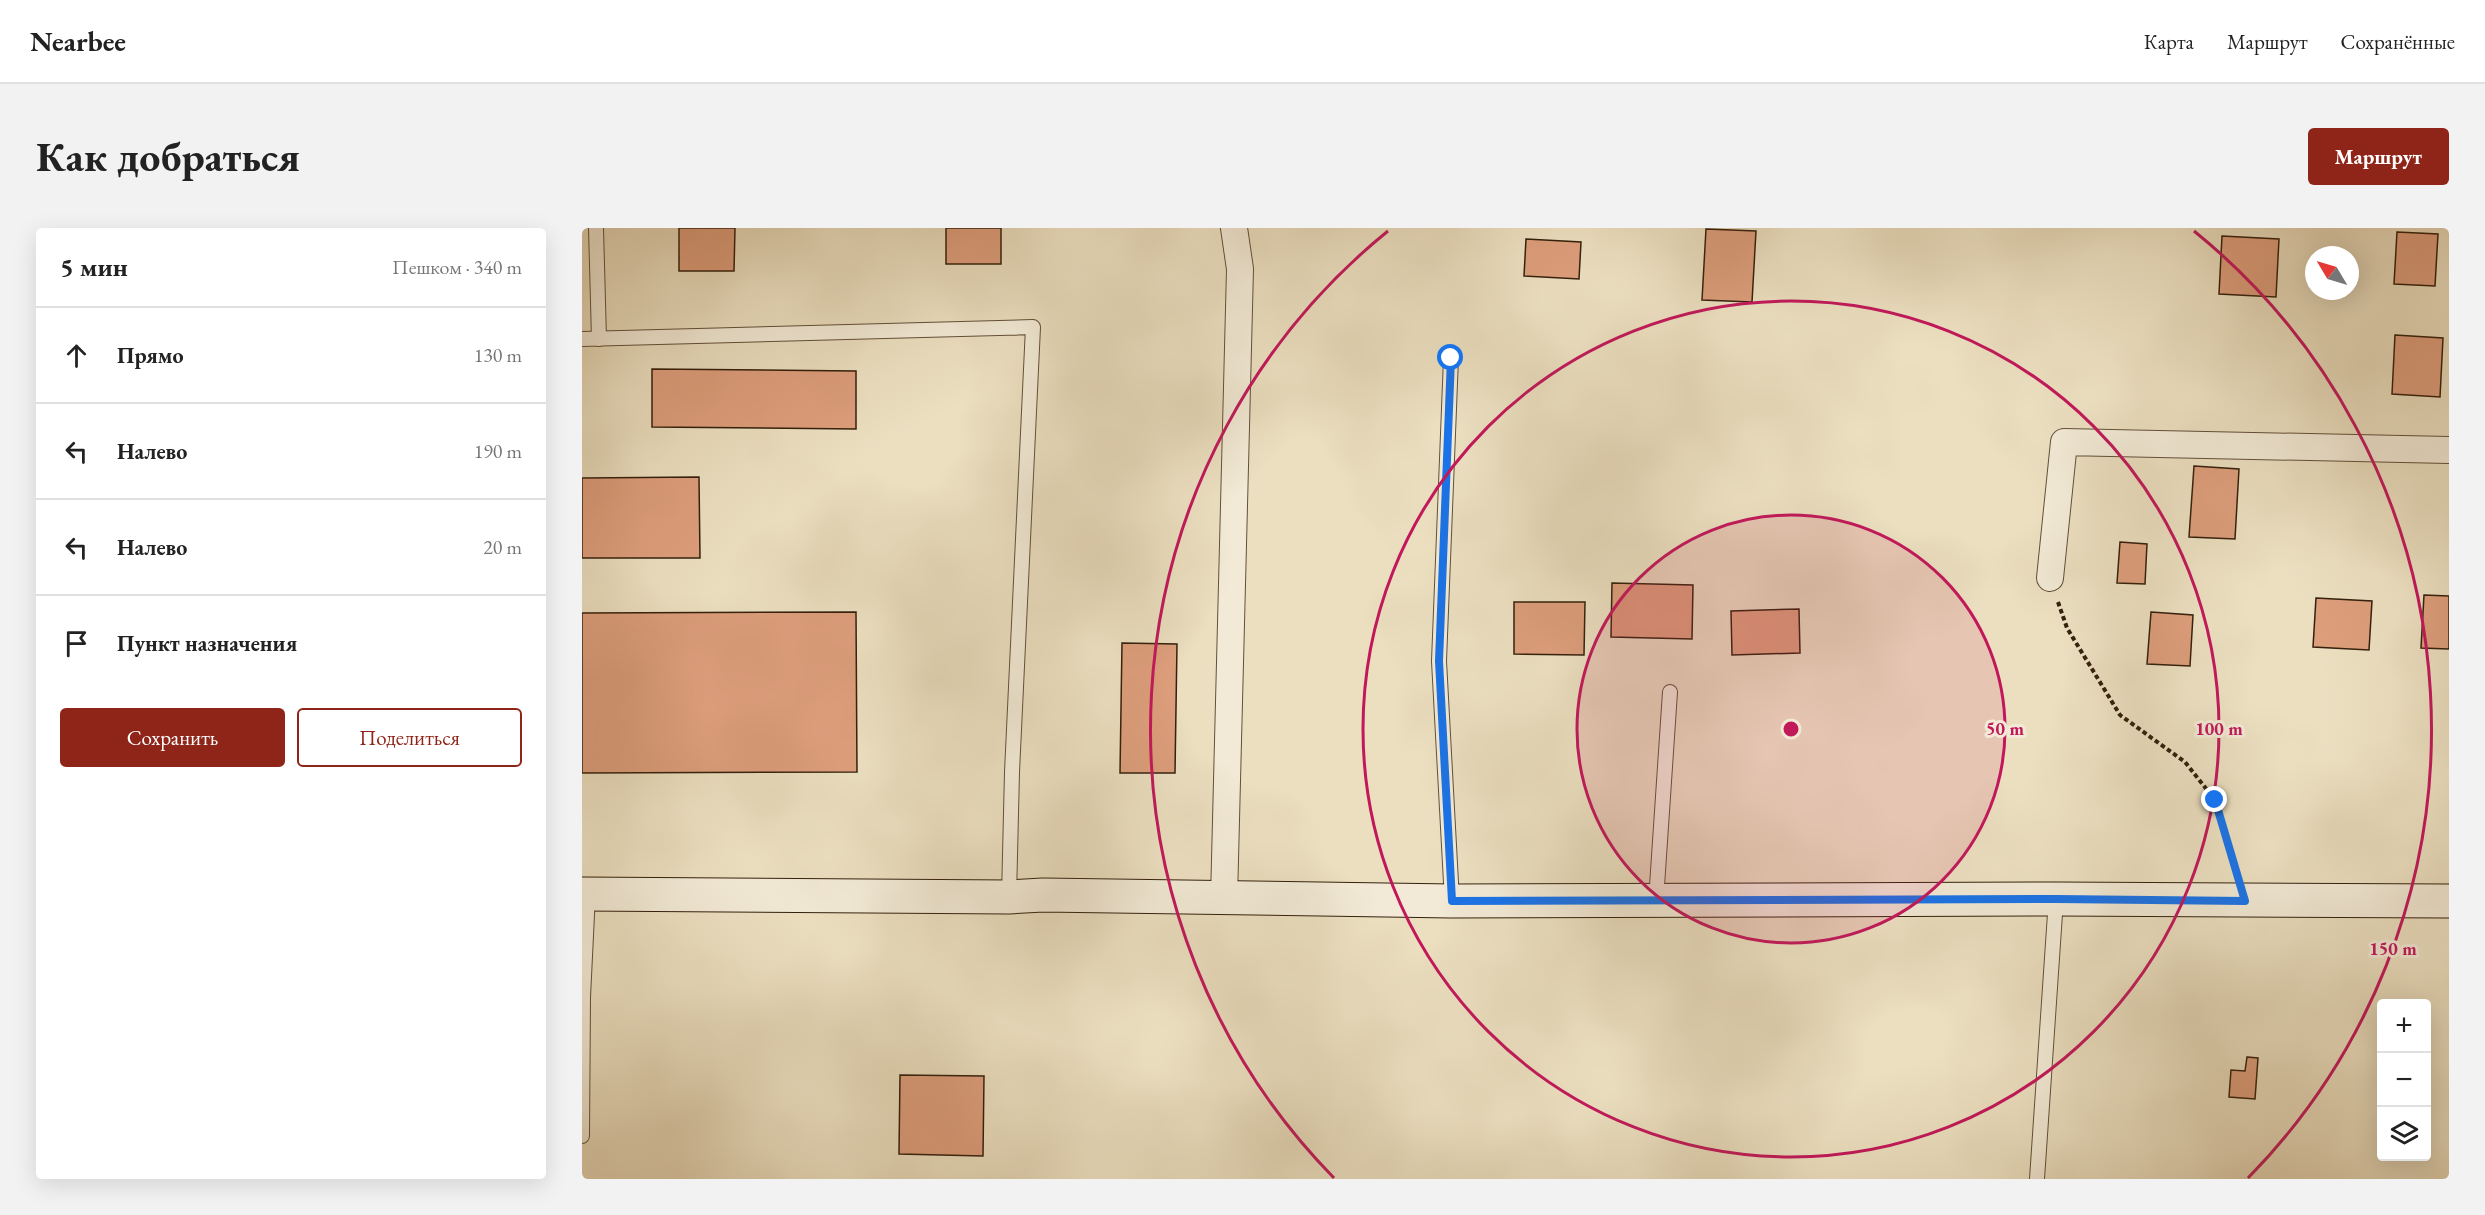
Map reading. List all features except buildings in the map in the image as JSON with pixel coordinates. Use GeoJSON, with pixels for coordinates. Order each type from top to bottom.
{"type":"FeatureCollection","features":[{"type":"Feature","properties":{"kind":"main road"},"geometry":{"type":"LineString","coordinates":[[585,894],[1009,897],[1043,895],[1224,899],[1656,902],[2056,899],[2449,901]]}},
{"type":"Feature","properties":{"kind":"street"},"geometry":{"type":"LineString","coordinates":[[1224,899],[1240,269],[1234,228]]}},
{"type":"Feature","properties":{"kind":"street"},"geometry":{"type":"LineString","coordinates":[[2050,578],[2064,442],[2449,450]]}},
{"type":"Feature","properties":{"kind":"lane"},"geometry":{"type":"LineString","coordinates":[[596,228],[599,339]]}},
{"type":"Feature","properties":{"kind":"lane"},"geometry":{"type":"LineString","coordinates":[[582,339],[1033,327],[1012,772],[1009,897]]}},
{"type":"Feature","properties":{"kind":"lane"},"geometry":{"type":"LineString","coordinates":[[1451,358],[1439,661],[1452,901]]}},
{"type":"Feature","properties":{"kind":"lane"},"geometry":{"type":"LineString","coordinates":[[1656,902],[1670,692]]}},
{"type":"Feature","properties":{"kind":"lane"},"geometry":{"type":"LineString","coordinates":[[582,1136],[585,894]]}},
{"type":"Feature","properties":{"kind":"lane"},"geometry":{"type":"LineString","coordinates":[[2037,1179],[2056,899]]}},
{"type":"Feature","properties":{"kind":"path"},"geometry":{"type":"LineString","coordinates":[[2050,578],[2067,628],[2120,715],[2185,762],[2215,800],[2245,901]]}},
{"type":"Feature","properties":{"kind":"route"},"geometry":{"type":"LineString","coordinates":[[1451,358],[1439,661],[1452,901],[2056,899],[2245,901],[2215,800]]}}]}
